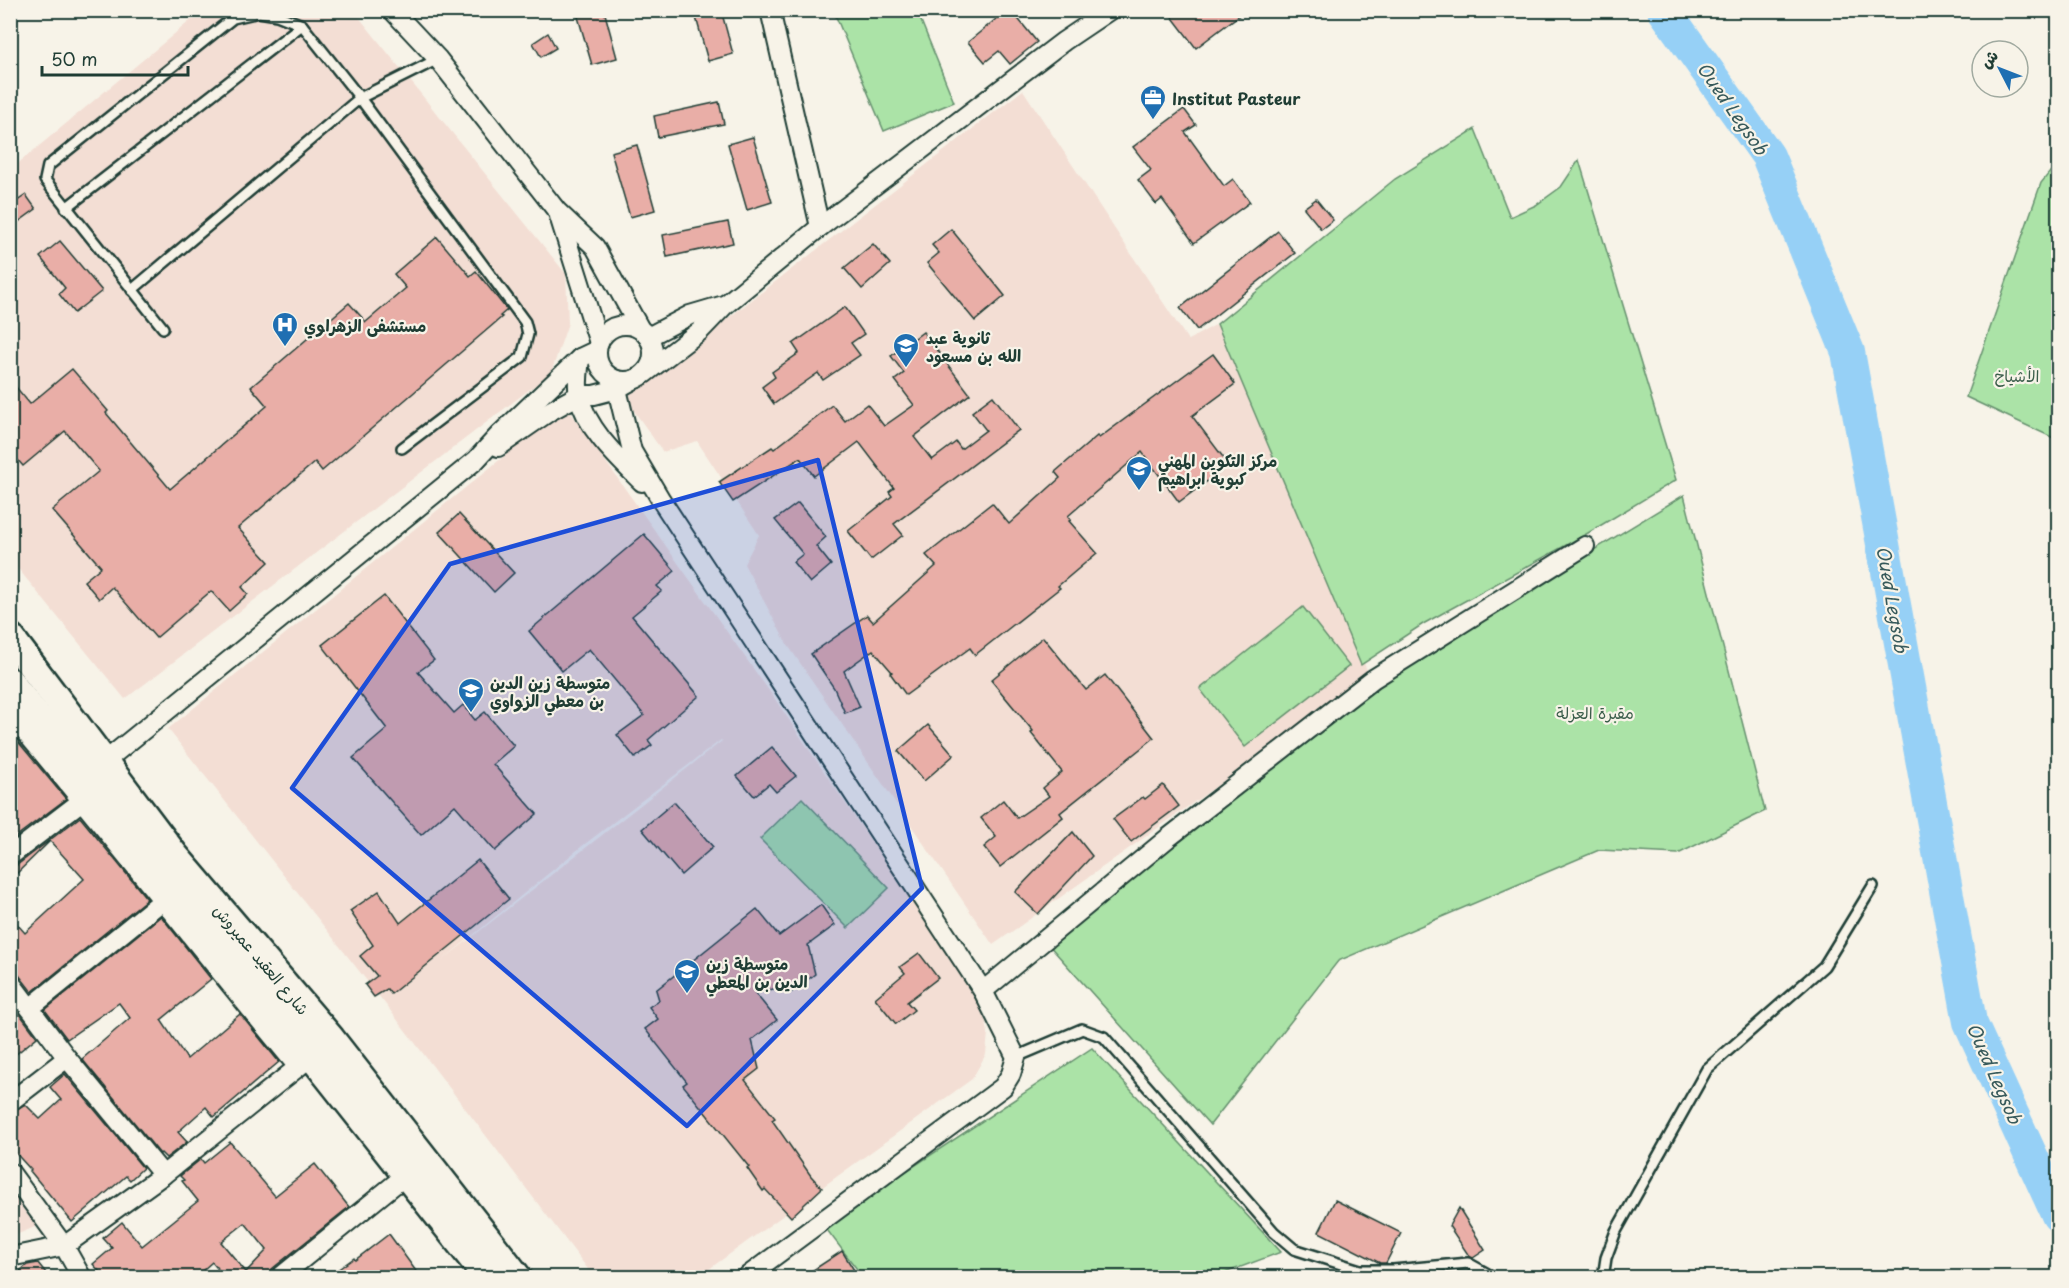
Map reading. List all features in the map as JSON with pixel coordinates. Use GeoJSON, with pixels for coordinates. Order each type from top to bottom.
{"type":"FeatureCollection","features":[{"type":"Feature","properties":{"kind":"main road","name":"شارع العقيد عميروش"},"geometry":{"type":"LineString","coordinates":[[11,638],[93,782]]}},
{"type":"Feature","properties":{"kind":"main road","name":"شارع العقيد عميروش"},"geometry":{"type":"LineString","coordinates":[[10,682],[93,782],[188,908],[314,1054],[518,1278]]}},
{"type":"Feature","properties":{"kind":"main road","name":"شارع العقيد عميروش"},"geometry":{"type":"LineString","coordinates":[[314,1054],[488,1278]]}},
{"type":"Feature","properties":{"kind":"street"},"geometry":{"type":"LineString","coordinates":[[392,10],[438,59],[557,211],[595,247],[653,352],[652,360],[639,377],[616,380],[602,368],[598,359],[598,347],[557,211]]}},
{"type":"Feature","properties":{"kind":"street"},"geometry":{"type":"LineString","coordinates":[[770,10],[820,227]]}},
{"type":"Feature","properties":{"kind":"street"},"geometry":{"type":"LineString","coordinates":[[476,460],[507,443],[550,411],[579,395],[594,395],[616,389],[639,377],[700,331],[725,305],[820,227],[1064,41],[1110,10]]}},
{"type":"Feature","properties":{"kind":"street"},"geometry":{"type":"LineString","coordinates":[[644,333],[690,315],[725,305]]}},
{"type":"Feature","properties":{"kind":"street"},"geometry":{"type":"LineString","coordinates":[[10,856],[93,782],[476,460],[580,358],[598,347],[609,331],[616,327],[632,326],[644,333]]}},
{"type":"Feature","properties":{"kind":"street"},"geometry":{"type":"LineString","coordinates":[[580,358],[579,395],[586,412],[615,455],[661,500]]}},
{"type":"Feature","properties":{"kind":"street"},"geometry":{"type":"LineString","coordinates":[[616,389],[632,451],[661,500],[983,991],[1016,1058],[1011,1074],[1003,1087],[745,1278]]}},
{"type":"Feature","properties":{"kind":"street"},"geometry":{"type":"LineString","coordinates":[[983,991],[1168,838],[1372,679],[1585,546]]}},
{"type":"Feature","properties":{"kind":"street"},"geometry":{"type":"LineString","coordinates":[[10,714],[93,782],[162,902],[314,1054],[163,1175],[64,1246],[10,1257]]}},
{"type":"Feature","properties":{"kind":"street"},"geometry":{"type":"LineString","coordinates":[[30,1008],[162,902]]}},
{"type":"Feature","properties":{"kind":"street"},"geometry":{"type":"LineString","coordinates":[[10,982],[67,1058],[163,1175]]}},
{"type":"Feature","properties":{"kind":"street"},"geometry":{"type":"LineString","coordinates":[[10,1102],[67,1058]]}},
{"type":"Feature","properties":{"kind":"street"},"geometry":{"type":"LineString","coordinates":[[10,1172],[64,1246],[82,1278]]}},
{"type":"Feature","properties":{"kind":"street"},"geometry":{"type":"LineString","coordinates":[[279,1278],[406,1175]]}},
{"type":"Feature","properties":{"kind":"lane"},"geometry":{"type":"LineString","coordinates":[[163,328],[45,180],[48,166],[234,18],[259,12],[277,15],[302,25],[360,98],[525,322],[528,334],[522,357],[402,448]]}},
{"type":"Feature","properties":{"kind":"lane"},"geometry":{"type":"LineString","coordinates":[[66,208],[302,25]]}},
{"type":"Feature","properties":{"kind":"lane"},"geometry":{"type":"LineString","coordinates":[[132,290],[360,98],[438,59]]}},
{"type":"Feature","properties":{"kind":"lane"},"geometry":{"type":"LineString","coordinates":[[1603,1278],[1606,1258],[1616,1231],[1707,1069],[1824,966],[1873,886]]}},
{"type":"Feature","properties":{"kind":"lane"},"geometry":{"type":"LineString","coordinates":[[1016,1058],[1082,1029],[1104,1037],[1274,1232],[1294,1249],[1360,1270],[1393,1270],[1468,1263],[1495,1278]]}},
{"type":"Feature","properties":{"kind":"highlighted area"},"geometry":{"type":"Polygon","coordinates":[[[818,460],[922,888],[687,1126],[292,788],[450,564],[818,460]]]}},
{"type":"Feature","properties":{"kind":"shaded area","name":"مستشفى الزهراوي"},"geometry":{"type":"Polygon","coordinates":[[[202,11],[354,11],[566,274],[568,323],[551,373],[125,699],[11,560],[10,170],[202,11]]]}},
{"type":"Feature","properties":{"kind":"shaded area"},"geometry":{"type":"Polygon","coordinates":[[[1023,90],[1188,340],[1217,324],[1370,677],[993,945],[787,644],[744,564],[759,535],[697,441],[663,452],[625,398],[1023,90]]]}},
{"type":"Feature","properties":{"kind":"shaded area"},"geometry":{"type":"Polygon","coordinates":[[[566,406],[775,699],[969,986],[984,1011],[988,1033],[986,1054],[972,1079],[698,1277],[594,1277],[386,1005],[168,729],[566,406]],[[722,741],[581,847],[440,962],[722,741]]]}},
{"type":"Feature","properties":{"kind":"shaded area"},"geometry":{"type":"Polygon","coordinates":[[[10,1182],[42,1224],[11,1237],[10,1237],[10,1182]]]}},
{"type":"Feature","properties":{"kind":"green space"},"geometry":{"type":"Polygon","coordinates":[[[917,11],[954,102],[884,131],[834,12],[917,11]]]}},
{"type":"Feature","properties":{"kind":"green space"},"geometry":{"type":"Polygon","coordinates":[[[1475,129],[1510,217],[1536,205],[1561,187],[1579,160],[1676,480],[1588,533],[1423,624],[1361,665],[1217,324],[1395,179],[1475,129]]]}},
{"type":"Feature","properties":{"kind":"green space","name":"الأشياخ"},"geometry":{"type":"Polygon","coordinates":[[[2058,162],[2058,440],[1966,397],[2041,183],[2058,162]]]}},
{"type":"Feature","properties":{"kind":"green space","name":"مقبرة العزلة"},"geometry":{"type":"Polygon","coordinates":[[[1684,495],[1765,811],[1678,854],[1599,850],[1338,961],[1210,1125],[1047,943],[1370,692],[1484,617],[1684,495]]]}},
{"type":"Feature","properties":{"kind":"green space"},"geometry":{"type":"Polygon","coordinates":[[[1303,607],[1349,666],[1245,747],[1200,689],[1303,607]]]}},
{"type":"Feature","properties":{"kind":"green space"},"geometry":{"type":"Polygon","coordinates":[[[802,798],[889,888],[848,928],[760,839],[802,798]]]}},
{"type":"Feature","properties":{"kind":"green space"},"geometry":{"type":"Polygon","coordinates":[[[1092,1048],[1281,1252],[1214,1277],[863,1277],[824,1226],[1092,1048]]]}},
{"type":"Feature","properties":{"kind":"building"},"geometry":{"type":"Polygon","coordinates":[[[576,10],[604,10],[617,58],[592,65],[576,10]]]}},
{"type":"Feature","properties":{"kind":"building"},"geometry":{"type":"Polygon","coordinates":[[[694,10],[721,10],[733,54],[708,61],[694,10]]]}},
{"type":"Feature","properties":{"kind":"building"},"geometry":{"type":"Polygon","coordinates":[[[1007,10],[1011,10],[1037,42],[1010,64],[999,51],[985,62],[968,42],[1007,10]]]}},
{"type":"Feature","properties":{"kind":"building"},"geometry":{"type":"Polygon","coordinates":[[[1167,10],[1246,10],[1196,48],[1167,10]]]}},
{"type":"Feature","properties":{"kind":"building"},"geometry":{"type":"Polygon","coordinates":[[[548,33],[556,48],[541,57],[533,43],[548,33]]]}},
{"type":"Feature","properties":{"kind":"building"},"geometry":{"type":"Polygon","coordinates":[[[719,102],[724,124],[658,137],[654,116],[719,102]]]}},
{"type":"Feature","properties":{"kind":"building"},"geometry":{"type":"Polygon","coordinates":[[[1184,109],[1196,125],[1185,132],[1224,186],[1233,179],[1250,202],[1194,243],[1162,199],[1156,204],[1138,180],[1151,170],[1133,147],[1184,109]]]}},
{"type":"Feature","properties":{"kind":"building"},"geometry":{"type":"Polygon","coordinates":[[[753,137],[772,202],[747,210],[728,144],[753,137]]]}},
{"type":"Feature","properties":{"kind":"building"},"geometry":{"type":"Polygon","coordinates":[[[637,145],[655,210],[630,217],[611,152],[637,145]]]}},
{"type":"Feature","properties":{"kind":"building"},"geometry":{"type":"Polygon","coordinates":[[[26,195],[36,209],[10,228],[10,206],[26,195]]]}},
{"type":"Feature","properties":{"kind":"building"},"geometry":{"type":"Polygon","coordinates":[[[1316,199],[1333,220],[1321,229],[1304,208],[1316,199]]]}},
{"type":"Feature","properties":{"kind":"building"},"geometry":{"type":"Polygon","coordinates":[[[728,222],[733,243],[667,257],[663,235],[728,222]]]}},
{"type":"Feature","properties":{"kind":"building"},"geometry":{"type":"Polygon","coordinates":[[[951,229],[1005,296],[975,321],[927,263],[939,253],[932,245],[951,229]]]}},
{"type":"Feature","properties":{"kind":"building"},"geometry":{"type":"Polygon","coordinates":[[[1278,231],[1295,253],[1197,330],[1180,308],[1278,231]]]}},
{"type":"Feature","properties":{"kind":"building"},"geometry":{"type":"Polygon","coordinates":[[[437,237],[470,276],[476,271],[507,310],[500,316],[502,317],[322,471],[315,462],[238,528],[269,562],[242,587],[248,594],[229,611],[211,591],[156,638],[112,587],[99,599],[84,581],[101,567],[52,510],[99,471],[65,431],[23,466],[10,451],[10,380],[30,404],[72,369],[170,489],[267,406],[251,387],[349,303],[366,322],[406,288],[394,274],[437,237]]]}},
{"type":"Feature","properties":{"kind":"building"},"geometry":{"type":"Polygon","coordinates":[[[60,241],[102,291],[74,313],[59,294],[65,288],[40,257],[60,241]]]}},
{"type":"Feature","properties":{"kind":"building"},"geometry":{"type":"Polygon","coordinates":[[[873,244],[890,264],[862,289],[844,268],[873,244]]]}},
{"type":"Feature","properties":{"kind":"building"},"geometry":{"type":"Polygon","coordinates":[[[845,307],[864,334],[851,343],[860,355],[823,380],[818,373],[774,404],[762,387],[775,377],[772,372],[799,353],[793,344],[845,307]]]}},
{"type":"Feature","properties":{"kind":"building"},"geometry":{"type":"Polygon","coordinates":[[[923,332],[970,394],[914,437],[932,460],[956,442],[961,449],[986,430],[972,412],[993,396],[1019,430],[894,524],[903,535],[871,560],[848,531],[892,496],[889,492],[894,488],[859,442],[814,476],[800,458],[733,502],[719,482],[772,447],[774,449],[832,405],[845,421],[867,404],[884,426],[914,405],[895,380],[904,373],[891,356],[923,332]]]}},
{"type":"Feature","properties":{"kind":"building"},"geometry":{"type":"Polygon","coordinates":[[[1213,354],[1235,384],[1192,416],[1229,465],[1179,502],[1142,452],[1068,516],[1071,520],[1069,521],[1097,553],[1058,586],[1060,588],[975,655],[970,648],[906,695],[890,673],[892,672],[873,650],[844,671],[860,707],[845,713],[834,688],[811,654],[867,615],[873,622],[936,566],[926,555],[992,503],[1009,524],[1060,478],[1055,472],[1097,436],[1099,438],[1213,354]]]}},
{"type":"Feature","properties":{"kind":"building"},"geometry":{"type":"Polygon","coordinates":[[[798,503],[826,537],[816,546],[831,565],[810,583],[793,562],[803,554],[775,520],[798,503]]]}},
{"type":"Feature","properties":{"kind":"building"},"geometry":{"type":"Polygon","coordinates":[[[459,514],[514,573],[494,592],[439,532],[459,514]]]}},
{"type":"Feature","properties":{"kind":"building"},"geometry":{"type":"Polygon","coordinates":[[[644,534],[675,571],[657,586],[662,591],[632,616],[699,696],[648,740],[652,745],[635,758],[617,735],[644,715],[589,649],[562,671],[529,631],[644,534]]]}},
{"type":"Feature","properties":{"kind":"building"},"geometry":{"type":"Polygon","coordinates":[[[384,596],[434,660],[418,672],[454,713],[463,705],[475,720],[485,712],[514,746],[493,764],[537,814],[495,851],[455,805],[421,835],[353,758],[387,729],[322,645],[384,596]]]}},
{"type":"Feature","properties":{"kind":"building"},"geometry":{"type":"Polygon","coordinates":[[[1043,637],[1086,690],[1105,675],[1154,738],[1060,813],[1063,817],[1000,867],[984,847],[996,837],[981,818],[1003,800],[1017,818],[1049,796],[1043,788],[1062,772],[1031,733],[1033,731],[991,680],[1043,637]]]}},
{"type":"Feature","properties":{"kind":"building"},"geometry":{"type":"Polygon","coordinates":[[[928,725],[954,755],[924,781],[898,751],[928,725]]]}},
{"type":"Feature","properties":{"kind":"building"},"geometry":{"type":"Polygon","coordinates":[[[10,732],[66,799],[10,841],[10,732]]]}},
{"type":"Feature","properties":{"kind":"building"},"geometry":{"type":"Polygon","coordinates":[[[772,747],[796,776],[776,792],[769,784],[754,796],[737,776],[772,747]]]}},
{"type":"Feature","properties":{"kind":"building"},"geometry":{"type":"Polygon","coordinates":[[[1163,785],[1179,806],[1131,842],[1113,819],[1163,785]]]}},
{"type":"Feature","properties":{"kind":"building"},"geometry":{"type":"Polygon","coordinates":[[[674,802],[713,847],[681,875],[642,829],[674,802]]]}},
{"type":"Feature","properties":{"kind":"building"},"geometry":{"type":"Polygon","coordinates":[[[80,817],[147,899],[32,992],[19,975],[10,971],[10,916],[25,933],[84,879],[50,841],[10,880],[10,867],[17,865],[80,817]]]}},
{"type":"Feature","properties":{"kind":"building"},"geometry":{"type":"Polygon","coordinates":[[[1073,832],[1092,856],[1038,914],[1015,892],[1073,832]]]}},
{"type":"Feature","properties":{"kind":"building"},"geometry":{"type":"Polygon","coordinates":[[[478,860],[509,899],[391,994],[387,989],[374,997],[365,985],[377,976],[360,956],[373,945],[350,911],[379,891],[400,923],[478,860]]]}},
{"type":"Feature","properties":{"kind":"building"},"geometry":{"type":"Polygon","coordinates":[[[821,905],[835,925],[808,945],[815,974],[792,992],[787,986],[755,993],[777,1020],[752,1040],[759,1069],[745,1080],[775,1118],[772,1120],[822,1188],[791,1217],[765,1189],[763,1191],[747,1168],[749,1167],[683,1085],[687,1082],[645,1029],[658,1019],[649,1007],[659,1000],[656,990],[757,909],[779,936],[821,905]]]}},
{"type":"Feature","properties":{"kind":"building"},"geometry":{"type":"Polygon","coordinates":[[[161,916],[211,979],[161,1020],[187,1059],[240,1014],[279,1062],[214,1117],[206,1107],[178,1132],[187,1142],[166,1158],[160,1154],[82,1059],[130,1018],[119,1003],[67,1039],[45,1010],[161,916]]]}},
{"type":"Feature","properties":{"kind":"building"},"geometry":{"type":"Polygon","coordinates":[[[919,953],[938,978],[907,1002],[914,1010],[896,1024],[875,998],[905,973],[900,967],[919,953]]]}},
{"type":"Feature","properties":{"kind":"building"},"geometry":{"type":"Polygon","coordinates":[[[10,1001],[37,1037],[10,1059],[10,1001]]]}},
{"type":"Feature","properties":{"kind":"building"},"geometry":{"type":"Polygon","coordinates":[[[65,1074],[143,1168],[130,1180],[126,1176],[72,1222],[10,1147],[10,1113],[25,1104],[40,1119],[61,1100],[50,1087],[65,1074]]]}},
{"type":"Feature","properties":{"kind":"building"},"geometry":{"type":"Polygon","coordinates":[[[230,1142],[275,1196],[315,1164],[349,1207],[272,1269],[268,1278],[225,1278],[212,1262],[194,1278],[105,1278],[93,1264],[112,1248],[103,1238],[122,1222],[142,1246],[198,1201],[180,1176],[201,1159],[204,1163],[230,1142]],[[245,1223],[221,1242],[246,1272],[267,1250],[245,1223]]]}},
{"type":"Feature","properties":{"kind":"building"},"geometry":{"type":"Polygon","coordinates":[[[1335,1200],[1401,1233],[1386,1263],[1380,1263],[1319,1232],[1335,1200]]]}},
{"type":"Feature","properties":{"kind":"building"},"geometry":{"type":"Polygon","coordinates":[[[1459,1208],[1485,1250],[1473,1258],[1469,1256],[1449,1226],[1459,1208]]]}},
{"type":"Feature","properties":{"kind":"building"},"geometry":{"type":"Polygon","coordinates":[[[389,1234],[421,1278],[326,1278],[354,1258],[355,1260],[389,1234]]]}},
{"type":"Feature","properties":{"kind":"building"},"geometry":{"type":"Polygon","coordinates":[[[842,1251],[859,1278],[801,1278],[842,1251]]]}},
{"type":"Feature","properties":{"kind":"building"},"geometry":{"type":"Polygon","coordinates":[[[38,1263],[50,1278],[12,1278],[27,1265],[38,1263]]]}},
{"type":"Feature","properties":{"kind":"waterway","name":"Oued Legsob"},"geometry":{"type":"LineString","coordinates":[[1664,10],[1768,156],[1848,352],[1970,1022],[2058,1215]]}},
{"type":"Feature","properties":{"kind":"place","name":"Institut Pasteur"},"geometry":{"type":"Point","coordinates":[1153,121]}},
{"type":"Feature","properties":{"kind":"place","name":"مستشفى الزهراوي"},"geometry":{"type":"Point","coordinates":[285,348]}},
{"type":"Feature","properties":{"kind":"place","name":"ثانوية عبد الله بن مسعود"},"geometry":{"type":"Point","coordinates":[906,369]}},
{"type":"Feature","properties":{"kind":"place","name":"مركز التكوين المهني كبوية ابراهيم"},"geometry":{"type":"Point","coordinates":[1139,492]}},
{"type":"Feature","properties":{"kind":"place","name":"متوسطة زين الدين بن معطي الزواوي"},"geometry":{"type":"Point","coordinates":[471,714]}},
{"type":"Feature","properties":{"kind":"place","name":"متوسطة زين الدين بن المعطي"},"geometry":{"type":"Point","coordinates":[687,995]}}]}
